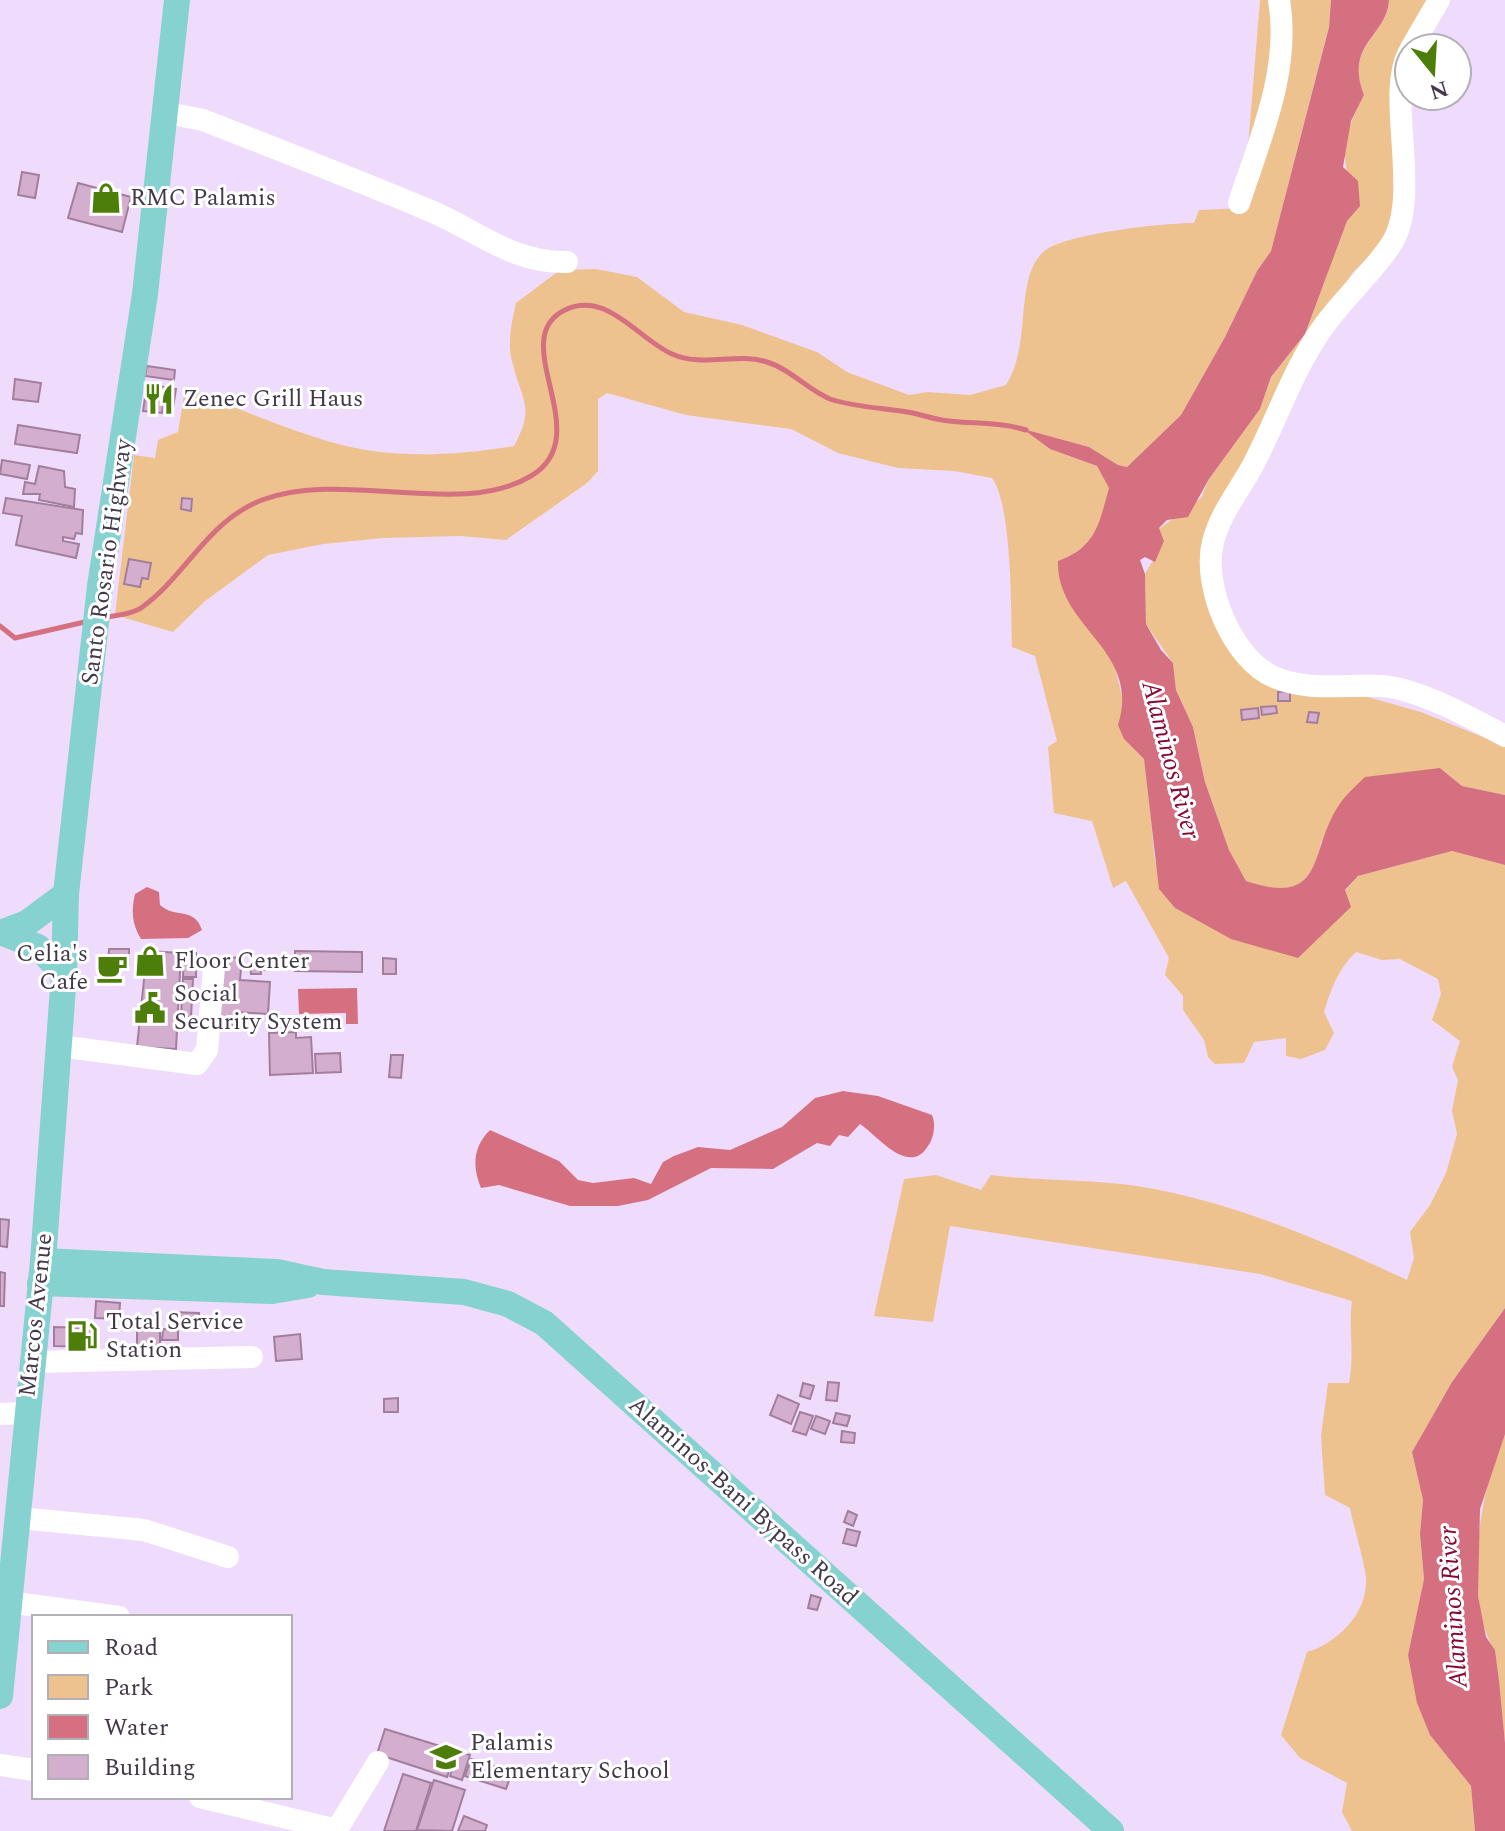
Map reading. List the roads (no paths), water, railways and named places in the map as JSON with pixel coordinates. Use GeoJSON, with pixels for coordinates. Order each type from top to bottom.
{"type":"FeatureCollection","features":[{"type":"Feature","properties":{"kind":"main road","name":"Santo Rosario Highway"},"geometry":{"type":"LineString","coordinates":[[64,934],[100,586],[131,394],[167,113],[177,0]]}},
{"type":"Feature","properties":{"kind":"main road"},"geometry":{"type":"LineString","coordinates":[[1,933],[27,923],[66,894]]}},
{"type":"Feature","properties":{"kind":"main road"},"geometry":{"type":"LineString","coordinates":[[27,923],[64,934]]}},
{"type":"Feature","properties":{"kind":"main road"},"geometry":{"type":"LineString","coordinates":[[1,933],[64,934]]}},
{"type":"Feature","properties":{"kind":"main road"},"geometry":{"type":"LineString","coordinates":[[1,933],[38,947],[64,974]]}},
{"type":"Feature","properties":{"kind":"main road","name":"Marcos Avenue"},"geometry":{"type":"LineString","coordinates":[[0,1696],[19,1518],[13,1413],[32,1362],[42,1272],[64,974],[64,934]]}},
{"type":"Feature","properties":{"kind":"main road","name":"Alaminos-Bani Bypass Road"},"geometry":{"type":"LineString","coordinates":[[42,1272],[272,1291],[323,1282],[464,1292],[508,1304],[544,1323],[1111,1831]]}},
{"type":"Feature","properties":{"kind":"street"},"geometry":{"type":"LineString","coordinates":[[1239,203],[1273,102],[1279,49],[1279,0]]}},
{"type":"Feature","properties":{"kind":"street"},"geometry":{"type":"LineString","coordinates":[[1420,32],[1439,0]]}},
{"type":"Feature","properties":{"kind":"street"},"geometry":{"type":"LineString","coordinates":[[1403,112],[1404,209],[1393,242],[1321,330],[1251,469],[1221,518],[1212,545],[1212,576],[1220,615],[1252,661],[1273,677],[1300,684],[1385,686],[1434,702],[1505,736]]}},
{"type":"Feature","properties":{"kind":"street"},"geometry":{"type":"LineString","coordinates":[[167,113],[203,120],[429,210],[522,258],[539,262],[567,262]]}},
{"type":"Feature","properties":{"kind":"street"},"geometry":{"type":"LineString","coordinates":[[59,1046],[197,1064],[207,1050],[214,968]]}},
{"type":"Feature","properties":{"kind":"street"},"geometry":{"type":"LineString","coordinates":[[32,1362],[252,1357]]}},
{"type":"Feature","properties":{"kind":"street"},"geometry":{"type":"LineString","coordinates":[[19,1518],[144,1530],[228,1557]]}},
{"type":"Feature","properties":{"kind":"street"},"geometry":{"type":"LineString","coordinates":[[8,1602],[104,1615]]}},
{"type":"Feature","properties":{"kind":"street"},"geometry":{"type":"LineString","coordinates":[[208,1799],[336,1830],[378,1762]]}},
{"type":"Feature","properties":{"kind":"street"},"geometry":{"type":"LineString","coordinates":[[0,1765],[32,1770]]}},
{"type":"Feature","properties":{"kind":"water","name":"Alaminos River"},"geometry":{"type":"Polygon","coordinates":[[[1331,0],[1389,0],[1387,13],[1368,42],[1359,63],[1364,95],[1351,121],[1343,167],[1358,181],[1360,206],[1347,221],[1305,334],[1271,377],[1260,409],[1209,479],[1188,517],[1167,520],[1159,528],[1164,541],[1155,562],[1145,557],[1140,560],[1145,574],[1146,624],[1161,650],[1173,663],[1176,690],[1193,727],[1205,782],[1229,850],[1246,881],[1272,887],[1290,887],[1303,881],[1311,870],[1339,805],[1365,777],[1440,768],[1462,786],[1505,795],[1505,865],[1452,851],[1358,876],[1345,890],[1351,907],[1298,958],[1231,939],[1175,908],[1159,889],[1144,759],[1124,739],[1118,725],[1122,699],[1118,677],[1109,657],[1070,604],[1061,584],[1058,561],[1081,549],[1094,533],[1109,488],[1097,466],[1050,449],[1023,429],[1089,447],[1118,465],[1127,467],[1181,415],[1225,337],[1257,271],[1271,251],[1329,27],[1331,0]]]}},
{"type":"Feature","properties":{"kind":"water"},"geometry":{"type":"Polygon","coordinates":[[[147,887],[159,892],[160,905],[189,915],[202,930],[188,938],[141,939],[134,923],[133,906],[135,894],[147,887]]]}},
{"type":"Feature","properties":{"kind":"water"},"geometry":{"type":"Polygon","coordinates":[[[357,988],[358,1024],[346,1024],[346,1013],[299,1014],[298,989],[357,988]]]}},
{"type":"Feature","properties":{"kind":"water"},"geometry":{"type":"Polygon","coordinates":[[[843,1091],[878,1096],[932,1115],[934,1127],[930,1143],[920,1154],[903,1156],[860,1124],[848,1137],[839,1135],[830,1146],[817,1143],[773,1169],[711,1168],[648,1200],[618,1206],[570,1206],[499,1185],[481,1188],[476,1172],[477,1150],[490,1130],[559,1161],[578,1180],[593,1183],[634,1178],[651,1184],[663,1162],[674,1156],[698,1147],[730,1150],[782,1127],[815,1098],[843,1091]]]}},
{"type":"Feature","properties":{"kind":"water","name":"Alaminos River"},"geometry":{"type":"Polygon","coordinates":[[[1505,1308],[1505,1434],[1480,1509],[1478,1596],[1486,1637],[1495,1650],[1499,1681],[1505,1743],[1505,1831],[1475,1831],[1471,1786],[1430,1735],[1417,1703],[1408,1655],[1424,1579],[1420,1534],[1423,1500],[1412,1452],[1452,1382],[1505,1308]]]}},
{"type":"Feature","properties":{"kind":"waterway"},"geometry":{"type":"LineString","coordinates":[[107,617],[141,608],[171,581],[226,521],[262,500],[294,492],[329,489],[471,494],[502,488],[531,476],[549,459],[556,437],[556,414],[545,365],[544,343],[549,324],[565,310],[580,306],[595,306],[608,311],[672,354],[696,360],[743,358],[767,362],[839,402],[1026,430]]}},
{"type":"Feature","properties":{"kind":"waterway"},"geometry":{"type":"LineString","coordinates":[[0,626],[15,638],[89,621]]}},
{"type":"Feature","properties":{"kind":"place","name":"RMC Palamis"},"geometry":{"type":"Point","coordinates":[106,198]}},
{"type":"Feature","properties":{"kind":"place","name":"Zenec Grill Haus"},"geometry":{"type":"Point","coordinates":[159,399]}},
{"type":"Feature","properties":{"kind":"place","name":"Floor Center"},"geometry":{"type":"Point","coordinates":[150,961]}},
{"type":"Feature","properties":{"kind":"place","name":"Celia's Cafe"},"geometry":{"type":"Point","coordinates":[112,968]}},
{"type":"Feature","properties":{"kind":"place","name":"Social Security System"},"geometry":{"type":"Point","coordinates":[150,1008]}},
{"type":"Feature","properties":{"kind":"place","name":"Total Service Station"},"geometry":{"type":"Point","coordinates":[82,1336]}},
{"type":"Feature","properties":{"kind":"place","name":"Palamis Elementary School"},"geometry":{"type":"Point","coordinates":[446,1757]}}]}
